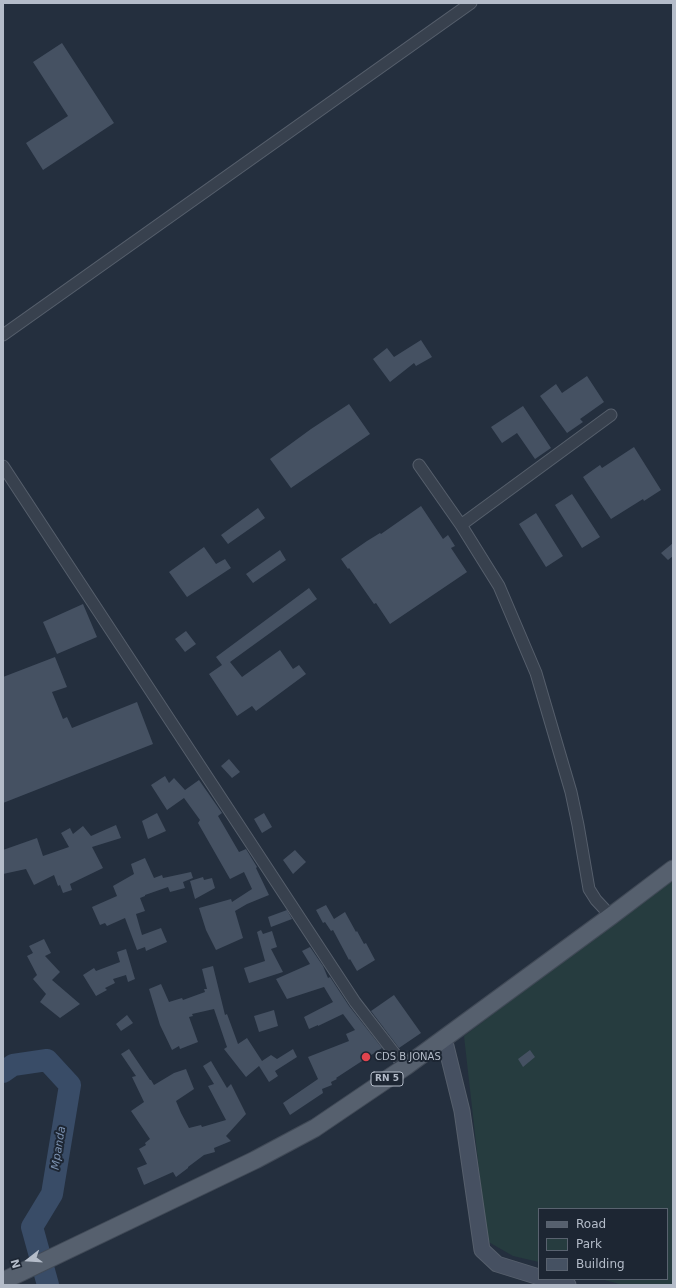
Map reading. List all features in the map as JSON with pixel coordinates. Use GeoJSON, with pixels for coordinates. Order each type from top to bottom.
{"type":"FeatureCollection","features":[{"type":"Feature","properties":{"kind":"main road","name":"RN 5"},"geometry":{"type":"LineString","coordinates":[[7,1279],[256,1160],[315,1128],[406,1067],[673,869]]}},
{"type":"Feature","properties":{"kind":"street"},"geometry":{"type":"LineString","coordinates":[[3,335],[472,3]]}},
{"type":"Feature","properties":{"kind":"street"},"geometry":{"type":"LineString","coordinates":[[461,525],[611,415]]}},
{"type":"Feature","properties":{"kind":"street"},"geometry":{"type":"LineString","coordinates":[[419,465],[461,525],[499,586],[536,673],[571,792],[578,824],[588,889],[611,916]]}},
{"type":"Feature","properties":{"kind":"street"},"geometry":{"type":"LineString","coordinates":[[3,466],[355,1002],[406,1067]]}},
{"type":"Feature","properties":{"kind":"street"},"geometry":{"type":"LineString","coordinates":[[444,1038],[462,1111],[482,1250],[497,1264],[538,1277]]}},
{"type":"Feature","properties":{"kind":"street"},"geometry":{"type":"LineString","coordinates":[[550,1280],[568,1285]]}},
{"type":"Feature","properties":{"kind":"green space"},"geometry":{"type":"Polygon","coordinates":[[[673,878],[673,1285],[623,1285],[605,1280],[668,1280],[668,1208],[538,1208],[538,1262],[513,1256],[487,1241],[464,1036],[673,878]]]}},
{"type":"Feature","properties":{"kind":"building"},"geometry":{"type":"Polygon","coordinates":[[[62,43],[114,123],[43,170],[26,143],[68,116],[33,62],[62,43]]]}},
{"type":"Feature","properties":{"kind":"building"},"geometry":{"type":"Polygon","coordinates":[[[421,340],[432,357],[416,366],[414,363],[390,382],[373,359],[387,348],[394,357],[421,340]]]}},
{"type":"Feature","properties":{"kind":"building"},"geometry":{"type":"Polygon","coordinates":[[[587,376],[604,402],[580,419],[583,422],[567,433],[540,396],[556,384],[562,393],[587,376]]]}},
{"type":"Feature","properties":{"kind":"building"},"geometry":{"type":"Polygon","coordinates":[[[349,404],[370,434],[291,488],[270,459],[349,404]]]}},
{"type":"Feature","properties":{"kind":"building"},"geometry":{"type":"Polygon","coordinates":[[[523,406],[551,448],[535,459],[517,433],[502,443],[491,427],[523,406]]]}},
{"type":"Feature","properties":{"kind":"building"},"geometry":{"type":"Polygon","coordinates":[[[634,447],[661,490],[644,501],[643,499],[611,519],[583,477],[600,465],[602,468],[634,447]]]}},
{"type":"Feature","properties":{"kind":"building"},"geometry":{"type":"Polygon","coordinates":[[[572,494],[600,537],[582,548],[555,505],[572,494]]]}},
{"type":"Feature","properties":{"kind":"building"},"geometry":{"type":"Polygon","coordinates":[[[421,506],[443,539],[448,535],[455,546],[451,548],[467,572],[390,624],[376,603],[374,604],[341,559],[367,541],[380,533],[381,534],[421,506]]]}},
{"type":"Feature","properties":{"kind":"building"},"geometry":{"type":"Polygon","coordinates":[[[258,508],[265,518],[228,544],[221,535],[258,508]]]}},
{"type":"Feature","properties":{"kind":"building"},"geometry":{"type":"Polygon","coordinates":[[[536,513],[563,556],[546,567],[519,524],[536,513]]]}},
{"type":"Feature","properties":{"kind":"building"},"geometry":{"type":"Polygon","coordinates":[[[673,543],[673,556],[668,560],[661,553],[673,543]]]}},
{"type":"Feature","properties":{"kind":"building"},"geometry":{"type":"Polygon","coordinates":[[[204,547],[216,564],[225,559],[231,568],[187,597],[169,572],[204,547]]]}},
{"type":"Feature","properties":{"kind":"building"},"geometry":{"type":"Polygon","coordinates":[[[280,550],[286,560],[253,583],[246,574],[280,550]]]}},
{"type":"Feature","properties":{"kind":"building"},"geometry":{"type":"Polygon","coordinates":[[[309,588],[317,599],[230,662],[242,677],[280,650],[293,669],[299,665],[306,674],[256,711],[252,706],[237,716],[209,674],[222,665],[216,657],[309,588]]]}},
{"type":"Feature","properties":{"kind":"building"},"geometry":{"type":"Polygon","coordinates":[[[83,604],[97,637],[57,654],[43,622],[83,604]]]}},
{"type":"Feature","properties":{"kind":"building"},"geometry":{"type":"Polygon","coordinates":[[[186,631],[196,644],[185,652],[175,639],[186,631]]]}},
{"type":"Feature","properties":{"kind":"building"},"geometry":{"type":"Polygon","coordinates":[[[55,657],[67,687],[52,692],[63,719],[67,717],[72,728],[137,702],[153,744],[3,803],[3,677],[55,657]]]}},
{"type":"Feature","properties":{"kind":"building"},"geometry":{"type":"Polygon","coordinates":[[[229,759],[240,772],[232,778],[221,766],[229,759]]]}},
{"type":"Feature","properties":{"kind":"building"},"geometry":{"type":"Polygon","coordinates":[[[165,776],[169,783],[174,778],[185,790],[199,780],[222,813],[218,816],[239,852],[246,849],[257,867],[256,868],[269,895],[247,904],[235,911],[243,938],[216,950],[206,930],[199,908],[231,899],[232,902],[252,889],[244,872],[230,879],[198,823],[200,820],[184,798],[167,810],[151,785],[165,776]]]}},
{"type":"Feature","properties":{"kind":"building"},"geometry":{"type":"Polygon","coordinates":[[[157,813],[166,831],[148,839],[142,821],[157,813]]]}},
{"type":"Feature","properties":{"kind":"building"},"geometry":{"type":"Polygon","coordinates":[[[264,813],[272,827],[262,833],[254,819],[264,813]]]}},
{"type":"Feature","properties":{"kind":"building"},"geometry":{"type":"Polygon","coordinates":[[[116,825],[121,838],[92,847],[103,868],[70,884],[72,890],[63,893],[60,885],[58,886],[54,875],[34,885],[26,869],[3,874],[3,850],[37,838],[43,856],[69,847],[61,833],[70,828],[73,834],[83,826],[91,836],[116,825]]]}},
{"type":"Feature","properties":{"kind":"building"},"geometry":{"type":"Polygon","coordinates":[[[295,850],[306,862],[293,874],[283,860],[295,850]]]}},
{"type":"Feature","properties":{"kind":"building"},"geometry":{"type":"Polygon","coordinates":[[[145,858],[154,878],[162,875],[163,878],[191,872],[193,878],[183,882],[185,888],[170,892],[168,887],[140,898],[145,911],[136,914],[142,935],[161,928],[167,942],[146,951],[145,947],[137,950],[125,918],[107,926],[105,923],[100,925],[92,907],[117,896],[113,886],[134,874],[131,864],[145,858]]]}},
{"type":"Feature","properties":{"kind":"building"},"geometry":{"type":"Polygon","coordinates":[[[203,877],[204,880],[212,878],[215,888],[195,899],[190,881],[203,877]]]}},
{"type":"Feature","properties":{"kind":"building"},"geometry":{"type":"Polygon","coordinates":[[[326,905],[334,919],[345,912],[364,944],[366,943],[375,960],[357,971],[350,959],[349,960],[333,930],[331,931],[325,922],[323,923],[316,910],[326,905]]]}},
{"type":"Feature","properties":{"kind":"building"},"geometry":{"type":"Polygon","coordinates":[[[287,910],[292,919],[271,927],[268,917],[287,910]]]}},
{"type":"Feature","properties":{"kind":"building"},"geometry":{"type":"Polygon","coordinates":[[[261,930],[263,934],[272,931],[277,947],[271,949],[283,972],[249,983],[244,968],[265,961],[257,932],[261,930]]]}},
{"type":"Feature","properties":{"kind":"building"},"geometry":{"type":"Polygon","coordinates":[[[44,939],[51,953],[45,956],[60,972],[52,980],[80,1004],[60,1018],[40,1002],[46,994],[33,979],[37,975],[27,956],[33,953],[29,946],[44,939]]]}},
{"type":"Feature","properties":{"kind":"building"},"geometry":{"type":"Polygon","coordinates":[[[310,947],[323,966],[328,978],[330,977],[349,1006],[382,1048],[336,1078],[337,1079],[331,1082],[332,1085],[322,1089],[323,1093],[290,1115],[283,1103],[318,1079],[308,1057],[349,1041],[346,1034],[355,1030],[343,1014],[309,1029],[304,1017],[333,1002],[324,987],[287,999],[276,979],[310,964],[302,951],[310,947]]]}},
{"type":"Feature","properties":{"kind":"building"},"geometry":{"type":"Polygon","coordinates":[[[126,949],[135,979],[128,982],[126,975],[113,979],[115,983],[105,988],[107,990],[96,996],[83,975],[94,968],[96,971],[120,962],[117,952],[126,949]]]}},
{"type":"Feature","properties":{"kind":"building"},"geometry":{"type":"Polygon","coordinates":[[[213,966],[225,1015],[227,1014],[238,1044],[247,1038],[262,1061],[271,1055],[277,1059],[293,1049],[297,1057],[275,1071],[278,1076],[269,1082],[259,1066],[246,1077],[224,1049],[227,1047],[214,1009],[192,1014],[193,1016],[189,1017],[198,1042],[180,1049],[179,1046],[172,1050],[160,1025],[149,989],[161,984],[169,1002],[182,998],[183,1000],[205,992],[204,989],[207,989],[202,969],[213,966]]]}},
{"type":"Feature","properties":{"kind":"building"},"geometry":{"type":"Polygon","coordinates":[[[394,995],[421,1033],[399,1048],[371,1011],[394,995]]]}},
{"type":"Feature","properties":{"kind":"building"},"geometry":{"type":"Polygon","coordinates":[[[274,1010],[278,1026],[259,1032],[254,1016],[274,1010]]]}},
{"type":"Feature","properties":{"kind":"building"},"geometry":{"type":"Polygon","coordinates":[[[127,1015],[133,1023],[121,1031],[116,1024],[127,1015]]]}},
{"type":"Feature","properties":{"kind":"building"},"geometry":{"type":"Polygon","coordinates":[[[129,1049],[154,1085],[174,1073],[186,1069],[194,1089],[176,1101],[189,1128],[201,1125],[202,1127],[226,1120],[208,1086],[214,1084],[203,1066],[211,1061],[227,1088],[231,1084],[246,1114],[226,1136],[231,1141],[214,1148],[215,1152],[204,1155],[176,1177],[173,1172],[144,1185],[137,1168],[147,1164],[139,1149],[146,1145],[145,1143],[150,1139],[131,1111],[144,1102],[132,1077],[136,1076],[121,1054],[129,1049]]]}},
{"type":"Feature","properties":{"kind":"building"},"geometry":{"type":"Polygon","coordinates":[[[530,1050],[535,1057],[523,1067],[518,1059],[530,1050]]]}},
{"type":"Feature","properties":{"kind":"waterway","name":"Mpanda"},"geometry":{"type":"LineString","coordinates":[[3,1072],[13,1065],[47,1060],[70,1085],[52,1194],[32,1227],[48,1285]]}},
{"type":"Feature","properties":{"kind":"place","name":"CDS B JONAS"},"geometry":{"type":"Point","coordinates":[366,1057]}}]}
